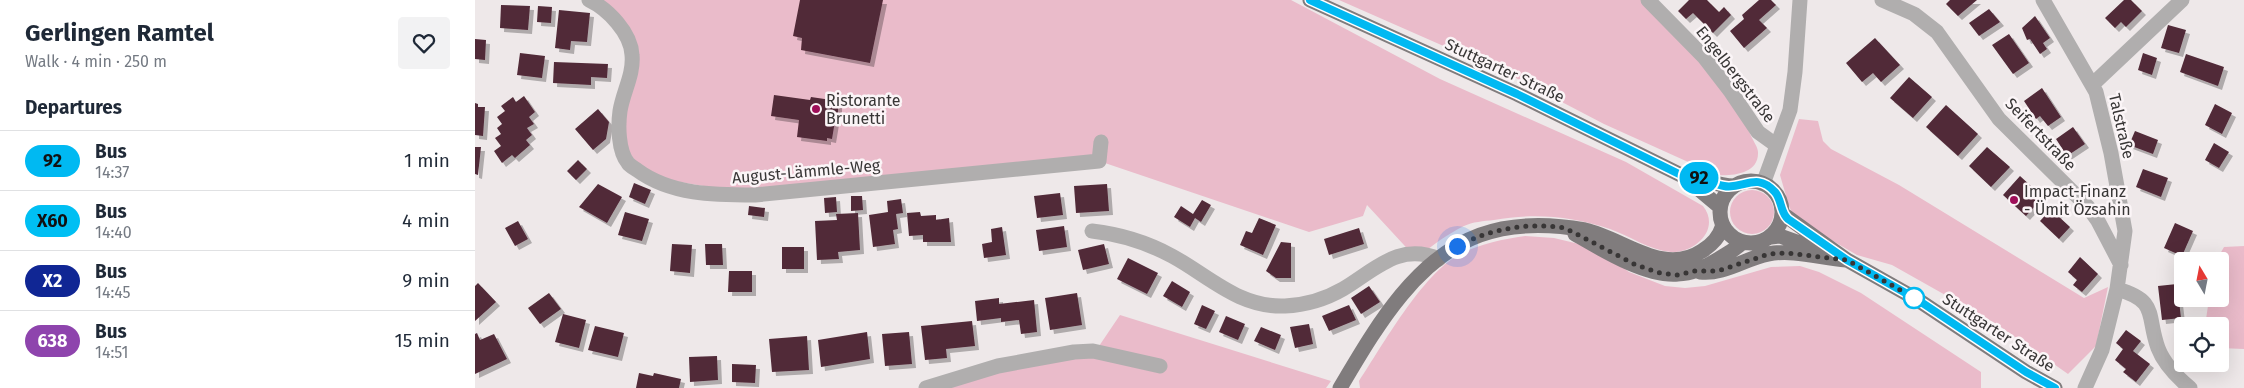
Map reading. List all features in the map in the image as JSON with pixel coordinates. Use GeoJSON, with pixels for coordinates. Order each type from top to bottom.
{"type":"FeatureCollection","features":[{"type":"Feature","properties":{"kind":"main road","name":"Stuttgarter Straße"},"geometry":{"type":"LineString","coordinates":[[1310,0],[1509,90],[1683,176],[1695,177],[1725,186],[1734,186]]}},
{"type":"Feature","properties":{"kind":"main road","name":"Stuttgarter Straße"},"geometry":{"type":"LineString","coordinates":[[1683,176],[1689,183],[1720,207]]}},
{"type":"Feature","properties":{"kind":"main road"},"geometry":{"type":"LineString","coordinates":[[1748,182],[1763,184],[1775,192],[1782,206],[1783,214],[1779,227],[1771,237],[1758,243],[1743,242],[1728,233],[1723,225],[1720,207],[1724,195],[1734,186],[1748,182]]}},
{"type":"Feature","properties":{"kind":"main road","name":"Stuttgarter Straße"},"geometry":{"type":"LineString","coordinates":[[1783,214],[1847,260],[1918,300],[2026,372],[2055,388]]}},
{"type":"Feature","properties":{"kind":"main road"},"geometry":{"type":"LineString","coordinates":[[1340,388],[1383,321],[1407,290],[1439,259],[1471,239],[1496,231],[1535,225],[1565,228],[1600,234],[1641,253],[1675,260],[1694,256],[1704,250],[1715,241],[1723,225]]}},
{"type":"Feature","properties":{"kind":"main road"},"geometry":{"type":"LineString","coordinates":[[1565,228],[1629,262],[1660,273],[1677,275],[1694,271],[1710,264],[1743,242]]}},
{"type":"Feature","properties":{"kind":"main road","name":"Stuttgarter Straße"},"geometry":{"type":"LineString","coordinates":[[1771,237],[1780,236],[1847,260]]}},
{"type":"Feature","properties":{"kind":"main road"},"geometry":{"type":"LineString","coordinates":[[1694,271],[1718,271],[1769,254],[1786,253],[1847,260]]}},
{"type":"Feature","properties":{"kind":"street","name":"August-Lämmle-Weg"},"geometry":{"type":"LineString","coordinates":[[589,0],[610,15],[629,42],[632,56],[630,78],[620,112],[619,138],[627,163],[646,176],[673,188],[713,195],[755,195],[1099,161],[1101,142]]}},
{"type":"Feature","properties":{"kind":"street","name":"Engelbergstraße"},"geometry":{"type":"LineString","coordinates":[[1648,0],[1704,56],[1758,132],[1776,145]]}},
{"type":"Feature","properties":{"kind":"street"},"geometry":{"type":"LineString","coordinates":[[1763,184],[1790,110],[1795,72],[1800,0]]}},
{"type":"Feature","properties":{"kind":"street","name":"Seifertstraße"},"geometry":{"type":"LineString","coordinates":[[1882,0],[1914,14],[1937,32],[1999,119],[2088,207],[2102,227],[2121,264]]}},
{"type":"Feature","properties":{"kind":"street","name":"Talstraße"},"geometry":{"type":"LineString","coordinates":[[2043,0],[2093,84],[2103,116],[2123,219],[2125,241],[2117,289],[2102,350],[2085,388]]}},
{"type":"Feature","properties":{"kind":"street"},"geometry":{"type":"LineString","coordinates":[[2093,84],[2182,0]]}},
{"type":"Feature","properties":{"kind":"street"},"geometry":{"type":"LineString","coordinates":[[1092,231],[1107,233],[1146,245],[1171,256],[1221,289],[1263,305],[1306,305],[1342,289],[1370,270],[1402,254],[1420,252],[1439,259]]}},
{"type":"Feature","properties":{"kind":"street"},"geometry":{"type":"LineString","coordinates":[[2117,289],[2132,293],[2145,303],[2163,358],[2190,388]]}},
{"type":"Feature","properties":{"kind":"street"},"geometry":{"type":"LineString","coordinates":[[926,388],[998,366],[1073,352],[1093,351],[1160,366]]}},
{"type":"Feature","properties":{"kind":"shaded area"},"geometry":{"type":"Polygon","coordinates":[[[589,0],[1291,0],[1440,79],[1626,162],[1703,206],[1708,215],[1709,223],[1703,238],[1696,244],[1680,251],[1671,252],[1647,246],[1610,229],[1581,221],[1538,216],[1509,218],[1464,226],[1416,258],[1367,205],[1363,216],[1309,232],[1099,161],[755,195],[646,176],[619,138],[629,42],[589,0]]]}},
{"type":"Feature","properties":{"kind":"shaded area"},"geometry":{"type":"Polygon","coordinates":[[[1339,0],[1642,0],[1718,83],[1743,119],[1757,147],[1757,159],[1754,165],[1743,172],[1717,175],[1604,124],[1514,77],[1339,0]]]}},
{"type":"Feature","properties":{"kind":"shaded area"},"geometry":{"type":"Polygon","coordinates":[[[1799,119],[1818,121],[1823,141],[1831,149],[1899,185],[2084,298],[2108,287],[2096,346],[2068,374],[1995,323],[1892,265],[1857,255],[1804,224],[1793,215],[1780,175],[1799,119]]]}},
{"type":"Feature","properties":{"kind":"shaded area"},"geometry":{"type":"Polygon","coordinates":[[[1748,190],[1756,190],[1768,196],[1774,212],[1768,228],[1756,234],[1748,234],[1736,228],[1730,216],[1730,208],[1736,196],[1748,190]]]}},
{"type":"Feature","properties":{"kind":"shaded area"},"geometry":{"type":"Polygon","coordinates":[[[1525,236],[1554,238],[1579,244],[1607,256],[1629,272],[1665,286],[1685,288],[1705,286],[1771,267],[1800,266],[1819,272],[1861,293],[1981,372],[1981,388],[1360,388],[1359,381],[1405,311],[1419,292],[1447,262],[1477,247],[1500,240],[1525,236]]]}},
{"type":"Feature","properties":{"kind":"shaded area"},"geometry":{"type":"Polygon","coordinates":[[[2244,246],[2244,349],[2229,348],[2229,317],[2206,317],[2208,308],[2229,308],[2229,252],[2221,252],[2224,247],[2244,246]]]}},
{"type":"Feature","properties":{"kind":"shaded area"},"geometry":{"type":"Polygon","coordinates":[[[1120,315],[1331,381],[1326,388],[944,388],[1002,369],[1093,355],[1120,315]]]}},
{"type":"Feature","properties":{"kind":"building"},"geometry":{"type":"Polygon","coordinates":[[[800,0],[883,0],[870,63],[801,50],[802,38],[793,36],[800,0]]]}},
{"type":"Feature","properties":{"kind":"building"},"geometry":{"type":"Polygon","coordinates":[[[1689,0],[1707,0],[1719,12],[1724,7],[1731,15],[1713,33],[1693,13],[1686,19],[1678,11],[1689,0]]]}},
{"type":"Feature","properties":{"kind":"building"},"geometry":{"type":"Polygon","coordinates":[[[1759,0],[1771,0],[1776,5],[1759,20],[1767,28],[1744,48],[1730,31],[1744,19],[1742,15],[1759,0]]]}},
{"type":"Feature","properties":{"kind":"building"},"geometry":{"type":"Polygon","coordinates":[[[1950,0],[1977,0],[1958,16],[1946,4],[1950,0]]]}},
{"type":"Feature","properties":{"kind":"building"},"geometry":{"type":"Polygon","coordinates":[[[2124,0],[2131,0],[2142,11],[2126,27],[2121,22],[2115,28],[2105,18],[2124,0]]]}},
{"type":"Feature","properties":{"kind":"building"},"geometry":{"type":"Polygon","coordinates":[[[501,5],[530,6],[528,30],[500,28],[501,5]]]}},
{"type":"Feature","properties":{"kind":"building"},"geometry":{"type":"Polygon","coordinates":[[[538,6],[552,7],[551,23],[537,22],[538,6]]]}},
{"type":"Feature","properties":{"kind":"building"},"geometry":{"type":"Polygon","coordinates":[[[1989,9],[2000,22],[1979,36],[1969,23],[1989,9]]]}},
{"type":"Feature","properties":{"kind":"building"},"geometry":{"type":"Polygon","coordinates":[[[559,10],[590,13],[587,42],[571,41],[570,50],[555,48],[559,10]]]}},
{"type":"Feature","properties":{"kind":"building"},"geometry":{"type":"Polygon","coordinates":[[[2035,16],[2050,38],[2043,43],[2047,49],[2040,54],[2030,39],[2027,40],[2022,28],[2035,16]]]}},
{"type":"Feature","properties":{"kind":"building"},"geometry":{"type":"Polygon","coordinates":[[[2168,25],[2186,30],[2179,53],[2161,48],[2168,25]]]}},
{"type":"Feature","properties":{"kind":"building"},"geometry":{"type":"Polygon","coordinates":[[[2009,34],[2029,63],[2013,74],[1992,45],[2009,34]]]}},
{"type":"Feature","properties":{"kind":"building"},"geometry":{"type":"Polygon","coordinates":[[[1875,38],[1900,65],[1881,82],[1873,73],[1862,82],[1846,63],[1875,38]]]}},
{"type":"Feature","properties":{"kind":"building"},"geometry":{"type":"Polygon","coordinates":[[[475,39],[486,40],[485,60],[475,59],[475,39]]]}},
{"type":"Feature","properties":{"kind":"building"},"geometry":{"type":"Polygon","coordinates":[[[520,53],[545,56],[542,78],[517,75],[520,53]]]}},
{"type":"Feature","properties":{"kind":"building"},"geometry":{"type":"Polygon","coordinates":[[[2143,53],[2157,58],[2152,75],[2138,70],[2143,53]]]}},
{"type":"Feature","properties":{"kind":"building"},"geometry":{"type":"Polygon","coordinates":[[[2186,54],[2224,67],[2218,86],[2180,72],[2186,54]]]}},
{"type":"Feature","properties":{"kind":"building"},"geometry":{"type":"Polygon","coordinates":[[[554,62],[608,64],[607,78],[591,77],[591,85],[553,83],[554,62]]]}},
{"type":"Feature","properties":{"kind":"building"},"geometry":{"type":"Polygon","coordinates":[[[1909,77],[1932,97],[1913,118],[1890,98],[1909,77]]]}},
{"type":"Feature","properties":{"kind":"building"},"geometry":{"type":"Polygon","coordinates":[[[2042,88],[2061,117],[2048,126],[2040,116],[2036,119],[2024,101],[2042,88]]]}},
{"type":"Feature","properties":{"kind":"building"},"geometry":{"type":"Polygon","coordinates":[[[774,95],[810,100],[811,97],[838,101],[838,115],[836,115],[832,139],[827,138],[827,141],[797,137],[799,120],[771,116],[774,95]]]}},
{"type":"Feature","properties":{"kind":"building"},"geometry":{"type":"Polygon","coordinates":[[[524,96],[535,112],[529,117],[534,124],[527,128],[532,135],[526,140],[530,145],[515,158],[512,155],[502,163],[494,151],[501,146],[495,138],[501,134],[497,128],[502,124],[497,117],[505,111],[501,106],[513,97],[516,102],[524,96]]]}},
{"type":"Feature","properties":{"kind":"building"},"geometry":{"type":"Polygon","coordinates":[[[475,103],[478,104],[478,107],[485,107],[483,136],[475,135],[475,103]]]}},
{"type":"Feature","properties":{"kind":"building"},"geometry":{"type":"Polygon","coordinates":[[[2215,104],[2232,113],[2222,134],[2205,125],[2215,104]]]}},
{"type":"Feature","properties":{"kind":"building"},"geometry":{"type":"Polygon","coordinates":[[[1946,105],[1978,134],[1958,156],[1926,127],[1946,105]]]}},
{"type":"Feature","properties":{"kind":"building"},"geometry":{"type":"Polygon","coordinates":[[[598,109],[609,122],[606,139],[593,150],[575,129],[598,109]]]}},
{"type":"Feature","properties":{"kind":"building"},"geometry":{"type":"Polygon","coordinates":[[[2073,127],[2085,144],[2067,156],[2056,139],[2073,127]]]}},
{"type":"Feature","properties":{"kind":"building"},"geometry":{"type":"Polygon","coordinates":[[[2135,131],[2158,140],[2153,154],[2129,145],[2135,131]]]}},
{"type":"Feature","properties":{"kind":"building"},"geometry":{"type":"Polygon","coordinates":[[[2214,143],[2229,152],[2219,168],[2205,160],[2214,143]]]}},
{"type":"Feature","properties":{"kind":"building"},"geometry":{"type":"Polygon","coordinates":[[[475,147],[481,147],[478,175],[475,174],[475,147]]]}},
{"type":"Feature","properties":{"kind":"building"},"geometry":{"type":"Polygon","coordinates":[[[1987,147],[2010,167],[1991,187],[1969,166],[1987,147]]]}},
{"type":"Feature","properties":{"kind":"building"},"geometry":{"type":"Polygon","coordinates":[[[578,160],[587,169],[576,180],[567,171],[578,160]]]}},
{"type":"Feature","properties":{"kind":"building"},"geometry":{"type":"Polygon","coordinates":[[[2143,169],[2168,178],[2161,197],[2136,187],[2143,169]]]}},
{"type":"Feature","properties":{"kind":"building"},"geometry":{"type":"Polygon","coordinates":[[[2020,176],[2043,197],[2026,216],[2003,195],[2020,176]]]}},
{"type":"Feature","properties":{"kind":"building"},"geometry":{"type":"Polygon","coordinates":[[[634,183],[651,190],[645,204],[629,197],[634,183]]]}},
{"type":"Feature","properties":{"kind":"building"},"geometry":{"type":"Polygon","coordinates":[[[598,184],[622,197],[607,223],[579,207],[598,184]]]}},
{"type":"Feature","properties":{"kind":"building"},"geometry":{"type":"Polygon","coordinates":[[[1107,184],[1109,211],[1076,213],[1074,186],[1107,184]]]}},
{"type":"Feature","properties":{"kind":"building"},"geometry":{"type":"Polygon","coordinates":[[[1060,193],[1063,215],[1037,218],[1034,196],[1060,193]]]}},
{"type":"Feature","properties":{"kind":"building"},"geometry":{"type":"Polygon","coordinates":[[[851,196],[862,196],[863,210],[851,211],[851,196]]]}},
{"type":"Feature","properties":{"kind":"building"},"geometry":{"type":"Polygon","coordinates":[[[836,197],[837,212],[825,213],[824,198],[836,197]]]}},
{"type":"Feature","properties":{"kind":"building"},"geometry":{"type":"Polygon","coordinates":[[[901,199],[903,213],[896,214],[898,229],[893,230],[895,244],[873,247],[869,215],[888,212],[887,201],[901,199]]]}},
{"type":"Feature","properties":{"kind":"building"},"geometry":{"type":"Polygon","coordinates":[[[1202,200],[1211,205],[1201,222],[1195,218],[1190,227],[1174,217],[1181,206],[1193,214],[1202,200]]]}},
{"type":"Feature","properties":{"kind":"building"},"geometry":{"type":"Polygon","coordinates":[[[749,206],[765,208],[764,217],[748,215],[749,206]]]}},
{"type":"Feature","properties":{"kind":"building"},"geometry":{"type":"Polygon","coordinates":[[[2053,207],[2059,213],[2057,215],[2070,227],[2059,239],[2040,221],[2053,207]]]}},
{"type":"Feature","properties":{"kind":"building"},"geometry":{"type":"Polygon","coordinates":[[[625,212],[649,219],[642,241],[618,235],[625,212]]]}},
{"type":"Feature","properties":{"kind":"building"},"geometry":{"type":"Polygon","coordinates":[[[920,212],[921,216],[936,215],[936,220],[949,218],[951,242],[923,242],[923,235],[909,236],[907,213],[920,212]]]}},
{"type":"Feature","properties":{"kind":"building"},"geometry":{"type":"Polygon","coordinates":[[[858,213],[860,250],[838,252],[839,259],[817,260],[815,221],[837,220],[836,214],[858,213]]]}},
{"type":"Feature","properties":{"kind":"building"},"geometry":{"type":"Polygon","coordinates":[[[1259,218],[1276,225],[1263,255],[1240,245],[1246,231],[1252,233],[1259,218]]]}},
{"type":"Feature","properties":{"kind":"building"},"geometry":{"type":"Polygon","coordinates":[[[518,221],[528,239],[515,246],[505,228],[518,221]]]}},
{"type":"Feature","properties":{"kind":"building"},"geometry":{"type":"Polygon","coordinates":[[[2175,223],[2193,231],[2184,252],[2174,252],[2164,248],[2175,223]]]}},
{"type":"Feature","properties":{"kind":"building"},"geometry":{"type":"Polygon","coordinates":[[[1064,226],[1067,247],[1039,251],[1036,230],[1064,226]]]}},
{"type":"Feature","properties":{"kind":"building"},"geometry":{"type":"Polygon","coordinates":[[[1002,227],[1006,255],[984,258],[982,244],[992,242],[991,229],[1002,227]]]}},
{"type":"Feature","properties":{"kind":"building"},"geometry":{"type":"Polygon","coordinates":[[[1359,228],[1364,244],[1329,255],[1324,239],[1359,228]]]}},
{"type":"Feature","properties":{"kind":"building"},"geometry":{"type":"Polygon","coordinates":[[[1281,242],[1291,243],[1291,278],[1276,278],[1266,271],[1281,242]]]}},
{"type":"Feature","properties":{"kind":"building"},"geometry":{"type":"Polygon","coordinates":[[[672,244],[692,245],[690,273],[670,271],[672,244]]]}},
{"type":"Feature","properties":{"kind":"building"},"geometry":{"type":"Polygon","coordinates":[[[705,244],[722,244],[723,265],[706,265],[705,244]]]}},
{"type":"Feature","properties":{"kind":"building"},"geometry":{"type":"Polygon","coordinates":[[[1104,244],[1109,264],[1083,270],[1078,250],[1104,244]]]}},
{"type":"Feature","properties":{"kind":"building"},"geometry":{"type":"Polygon","coordinates":[[[782,247],[804,247],[804,269],[782,269],[782,247]]]}},
{"type":"Feature","properties":{"kind":"building"},"geometry":{"type":"Polygon","coordinates":[[[2080,257],[2098,274],[2082,292],[2073,285],[2077,280],[2068,272],[2080,257]]]}},
{"type":"Feature","properties":{"kind":"building"},"geometry":{"type":"Polygon","coordinates":[[[1128,258],[1158,273],[1147,294],[1117,279],[1128,258]]]}},
{"type":"Feature","properties":{"kind":"building"},"geometry":{"type":"Polygon","coordinates":[[[729,271],[752,271],[752,292],[728,292],[729,271]]]}},
{"type":"Feature","properties":{"kind":"building"},"geometry":{"type":"Polygon","coordinates":[[[1172,281],[1190,292],[1182,307],[1163,296],[1172,281]]]}},
{"type":"Feature","properties":{"kind":"building"},"geometry":{"type":"Polygon","coordinates":[[[478,283],[496,302],[475,321],[475,286],[478,283]]]}},
{"type":"Feature","properties":{"kind":"building"},"geometry":{"type":"Polygon","coordinates":[[[2174,284],[2174,308],[2180,308],[2181,317],[2162,320],[2158,286],[2174,284]]]}},
{"type":"Feature","properties":{"kind":"building"},"geometry":{"type":"Polygon","coordinates":[[[1369,286],[1380,302],[1361,314],[1351,298],[1369,286]]]}},
{"type":"Feature","properties":{"kind":"building"},"geometry":{"type":"Polygon","coordinates":[[[549,293],[561,309],[540,324],[528,308],[549,293]]]}},
{"type":"Feature","properties":{"kind":"building"},"geometry":{"type":"Polygon","coordinates":[[[1077,293],[1082,325],[1050,330],[1045,298],[1077,293]]]}},
{"type":"Feature","properties":{"kind":"building"},"geometry":{"type":"Polygon","coordinates":[[[999,298],[999,304],[1034,300],[1037,332],[1021,334],[1019,320],[1001,322],[1001,318],[977,321],[975,301],[999,298]]]}},
{"type":"Feature","properties":{"kind":"building"},"geometry":{"type":"Polygon","coordinates":[[[1202,305],[1215,311],[1206,329],[1194,324],[1202,305]]]}},
{"type":"Feature","properties":{"kind":"building"},"geometry":{"type":"Polygon","coordinates":[[[1349,305],[1356,320],[1329,331],[1322,316],[1349,305]]]}},
{"type":"Feature","properties":{"kind":"building"},"geometry":{"type":"Polygon","coordinates":[[[563,314],[586,320],[579,348],[555,342],[563,314]]]}},
{"type":"Feature","properties":{"kind":"building"},"geometry":{"type":"Polygon","coordinates":[[[1226,316],[1245,324],[1238,340],[1219,332],[1226,316]]]}},
{"type":"Feature","properties":{"kind":"building"},"geometry":{"type":"Polygon","coordinates":[[[972,321],[975,346],[946,349],[947,358],[925,360],[921,326],[972,321]]]}},
{"type":"Feature","properties":{"kind":"building"},"geometry":{"type":"Polygon","coordinates":[[[1309,324],[1313,344],[1295,348],[1290,327],[1309,324]]]}},
{"type":"Feature","properties":{"kind":"building"},"geometry":{"type":"Polygon","coordinates":[[[595,326],[624,333],[618,357],[588,350],[595,326]]]}},
{"type":"Feature","properties":{"kind":"building"},"geometry":{"type":"Polygon","coordinates":[[[1261,327],[1281,335],[1275,350],[1254,341],[1261,327]]]}},
{"type":"Feature","properties":{"kind":"building"},"geometry":{"type":"Polygon","coordinates":[[[2126,330],[2141,341],[2133,351],[2150,364],[2136,382],[2123,372],[2126,369],[2115,360],[2123,349],[2116,343],[2126,330]]]}},
{"type":"Feature","properties":{"kind":"building"},"geometry":{"type":"Polygon","coordinates":[[[867,332],[870,359],[821,367],[818,340],[867,332]]]}},
{"type":"Feature","properties":{"kind":"building"},"geometry":{"type":"Polygon","coordinates":[[[909,332],[912,364],[885,366],[882,334],[909,332]]]}},
{"type":"Feature","properties":{"kind":"building"},"geometry":{"type":"Polygon","coordinates":[[[477,333],[480,340],[494,334],[507,359],[475,374],[475,334],[477,333]]]}},
{"type":"Feature","properties":{"kind":"building"},"geometry":{"type":"Polygon","coordinates":[[[807,336],[809,370],[772,372],[769,339],[807,336]]]}},
{"type":"Feature","properties":{"kind":"building"},"geometry":{"type":"Polygon","coordinates":[[[717,356],[718,380],[690,382],[689,357],[717,356]]]}},
{"type":"Feature","properties":{"kind":"building"},"geometry":{"type":"Polygon","coordinates":[[[732,364],[756,365],[755,383],[732,382],[732,364]]]}},
{"type":"Feature","properties":{"kind":"building"},"geometry":{"type":"Polygon","coordinates":[[[639,373],[653,376],[654,373],[681,379],[679,388],[636,388],[639,373]]]}},
{"type":"Feature","properties":{"kind":"bus line","name":"92"},"geometry":{"type":"LineString","coordinates":[[1310,0],[1517,94],[1683,176],[1695,177],[1725,186],[1755,182],[1769,187],[1780,199],[1783,214],[1788,219],[1847,260],[1918,300],[2026,372],[2055,388]]}},
{"type":"Feature","properties":{"kind":"place","name":"Ristorante Brunetti"},"geometry":{"type":"Point","coordinates":[816,109]}},
{"type":"Feature","properties":{"kind":"place","name":"Impact-Finanz - Ümit Özsahin"},"geometry":{"type":"Point","coordinates":[2014,200]}},
{"type":"Feature","properties":{"kind":"route"},"geometry":{"type":"LineString","coordinates":[[1457,246],[1482,234],[1509,228],[1535,225],[1555,226],[1565,228],[1636,265],[1660,273],[1677,275],[1694,271],[1718,271],[1769,254],[1786,253],[1847,260],[1918,300],[1914,298]]}}]}
